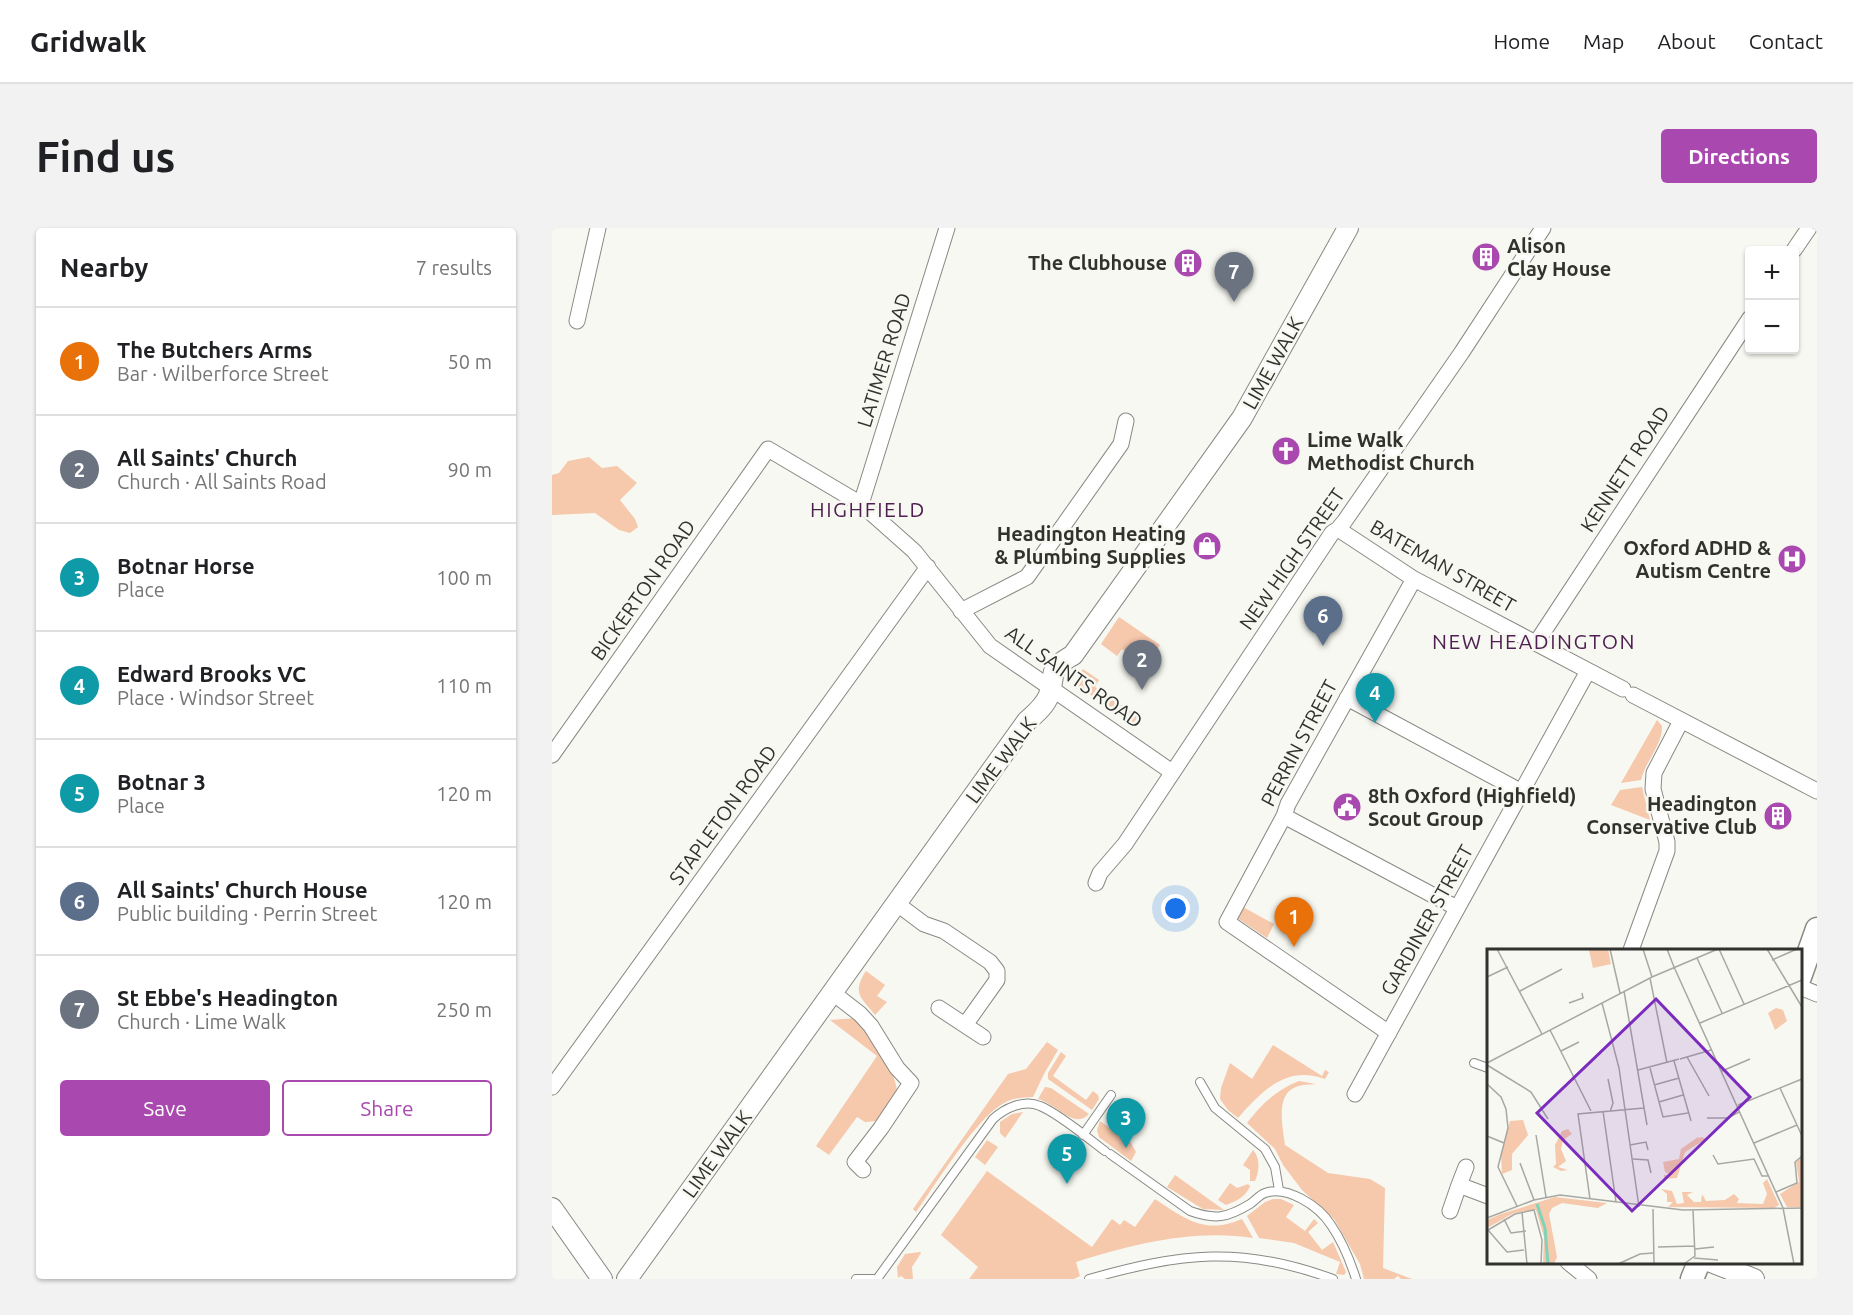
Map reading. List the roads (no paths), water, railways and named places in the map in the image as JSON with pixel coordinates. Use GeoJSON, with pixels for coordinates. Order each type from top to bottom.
{"type":"FeatureCollection","features":[{"type":"Feature","properties":{"kind":"main road"},"geometry":{"type":"LineString","coordinates":[[1802,971],[1817,929]]}},
{"type":"Feature","properties":{"kind":"main road"},"geometry":{"type":"LineString","coordinates":[[1692,1279],[1699,1264]]}},
{"type":"Feature","properties":{"kind":"street"},"geometry":{"type":"LineString","coordinates":[[577,321],[598,228]]}},
{"type":"Feature","properties":{"kind":"street","name":"LATIMER ROAD"},"geometry":{"type":"LineString","coordinates":[[861,504],[946,228]]}},
{"type":"Feature","properties":{"kind":"street","name":"LIME WALK"},"geometry":{"type":"LineString","coordinates":[[627,1279],[1027,721],[1049,696],[1052,673],[1059,664],[1073,655],[1242,418],[1348,228]]}},
{"type":"Feature","properties":{"kind":"street","name":"NEW HIGH STREET"},"geometry":{"type":"LineString","coordinates":[[1096,883],[1100,873],[1125,844],[1332,533],[1338,530],[1462,352],[1543,228]]}},
{"type":"Feature","properties":{"kind":"street"},"geometry":{"type":"LineString","coordinates":[[1797,246],[1809,228]]}},
{"type":"Feature","properties":{"kind":"street","name":"KENNETT ROAD"},"geometry":{"type":"LineString","coordinates":[[1536,643],[1745,324]]}},
{"type":"Feature","properties":{"kind":"street"},"geometry":{"type":"LineString","coordinates":[[961,611],[1028,576],[1121,444],[1126,421]]}},
{"type":"Feature","properties":{"kind":"street","name":"ALL SAINTS ROAD"},"geometry":{"type":"LineString","coordinates":[[768,449],[861,504],[914,551],[990,646],[1172,772]]}},
{"type":"Feature","properties":{"kind":"street","name":"BICKERTON ROAD"},"geometry":{"type":"LineString","coordinates":[[552,755],[768,449]]}},
{"type":"Feature","properties":{"kind":"street","name":"BATEMAN STREET"},"geometry":{"type":"LineString","coordinates":[[1338,530],[1414,579],[1817,791]]}},
{"type":"Feature","properties":{"kind":"street","name":"STAPLETON ROAD"},"geometry":{"type":"LineString","coordinates":[[552,1087],[928,567]]}},
{"type":"Feature","properties":{"kind":"street","name":"PERRIN STREET"},"geometry":{"type":"LineString","coordinates":[[1389,1033],[1227,922],[1284,816],[1288,804],[1414,579]]}},
{"type":"Feature","properties":{"kind":"street","name":"GARDINER STREET"},"geometry":{"type":"LineString","coordinates":[[1355,1094],[1588,671]]}},
{"type":"Feature","properties":{"kind":"street"},"geometry":{"type":"LineString","coordinates":[[1347,698],[1522,792]]}},
{"type":"Feature","properties":{"kind":"street"},"geometry":{"type":"LineString","coordinates":[[1632,949],[1666,851],[1665,834],[1653,789],[1654,773],[1682,721]]}},
{"type":"Feature","properties":{"kind":"street"},"geometry":{"type":"LineString","coordinates":[[1284,816],[1457,908]]}},
{"type":"Feature","properties":{"kind":"street"},"geometry":{"type":"LineString","coordinates":[[897,903],[924,924],[944,931],[990,962],[997,971],[997,980],[965,1025]]}},
{"type":"Feature","properties":{"kind":"street"},"geometry":{"type":"LineString","coordinates":[[1802,988],[1817,993]]}},
{"type":"Feature","properties":{"kind":"street"},"geometry":{"type":"LineString","coordinates":[[833,993],[872,1026],[897,1068],[911,1083],[855,1162],[863,1170]]}},
{"type":"Feature","properties":{"kind":"street"},"geometry":{"type":"LineString","coordinates":[[939,1008],[983,1037]]}},
{"type":"Feature","properties":{"kind":"street"},"geometry":{"type":"LineString","coordinates":[[1450,1211],[1466,1167]]}},
{"type":"Feature","properties":{"kind":"street"},"geometry":{"type":"LineString","coordinates":[[1459,1185],[1487,1196]]}},
{"type":"Feature","properties":{"kind":"street"},"geometry":{"type":"LineString","coordinates":[[552,1208],[602,1279]]}},
{"type":"Feature","properties":{"kind":"street"},"geometry":{"type":"LineString","coordinates":[[1569,1264],[1589,1279]]}},
{"type":"Feature","properties":{"kind":"street"},"geometry":{"type":"LineString","coordinates":[[1714,1264],[1754,1279]]}},
{"type":"Feature","properties":{"kind":"lane"},"geometry":{"type":"LineString","coordinates":[[1474,1063],[1487,1068]]}},
{"type":"Feature","properties":{"kind":"lane"},"geometry":{"type":"LineString","coordinates":[[1200,1082],[1215,1108],[1265,1149],[1275,1167],[1279,1190]]}},
{"type":"Feature","properties":{"kind":"lane"},"geometry":{"type":"LineString","coordinates":[[1083,1135],[1111,1095]]}},
{"type":"Feature","properties":{"kind":"lane"},"geometry":{"type":"LineString","coordinates":[[856,1279],[875,1279],[993,1119],[1002,1111],[1015,1106],[1040,1105],[1190,1211],[1204,1216],[1221,1218],[1251,1203],[1263,1194],[1279,1190],[1296,1196],[1330,1223],[1344,1247],[1356,1279]]}},
{"type":"Feature","properties":{"kind":"lane"},"geometry":{"type":"LineString","coordinates":[[1089,1279],[1172,1259],[1212,1255],[1257,1258],[1312,1271],[1333,1279]]}},
{"type":"Feature","properties":{"kind":"place","name":"Alison Clay House"},"geometry":{"type":"Point","coordinates":[1486,257]}},
{"type":"Feature","properties":{"kind":"place","name":"The Clubhouse"},"geometry":{"type":"Point","coordinates":[1188,263]}},
{"type":"Feature","properties":{"kind":"place","name":"St Ebbe's Headington"},"geometry":{"type":"Point","coordinates":[1234,302]}},
{"type":"Feature","properties":{"kind":"place","name":"Lime Walk Methodist Church"},"geometry":{"type":"Point","coordinates":[1286,451]}},
{"type":"Feature","properties":{"kind":"place","name":"Headington Heating & Plumbing Supplies"},"geometry":{"type":"Point","coordinates":[1207,546]}},
{"type":"Feature","properties":{"kind":"place","name":"Oxford ADHD & Autism Centre"},"geometry":{"type":"Point","coordinates":[1792,559]}},
{"type":"Feature","properties":{"kind":"place","name":"All Saints' Church House"},"geometry":{"type":"Point","coordinates":[1323,646]}},
{"type":"Feature","properties":{"kind":"place","name":"All Saints' Church"},"geometry":{"type":"Point","coordinates":[1142,690]}},
{"type":"Feature","properties":{"kind":"place","name":"Edward Brooks VC"},"geometry":{"type":"Point","coordinates":[1375,723]}},
{"type":"Feature","properties":{"kind":"place","name":"8th Oxford (Highfield) Scout Group"},"geometry":{"type":"Point","coordinates":[1347,807]}},
{"type":"Feature","properties":{"kind":"place","name":"Headington Conservative Club"},"geometry":{"type":"Point","coordinates":[1778,816]}},
{"type":"Feature","properties":{"kind":"place","name":"The Butchers Arms"},"geometry":{"type":"Point","coordinates":[1294,947]}},
{"type":"Feature","properties":{"kind":"place","name":"Botnar Horse"},"geometry":{"type":"Point","coordinates":[1126,1148]}},
{"type":"Feature","properties":{"kind":"place","name":"Botnar 3"},"geometry":{"type":"Point","coordinates":[1067,1184]}},
{"type":"Feature","properties":{"kind":"district","name":"HIGHFIELD"},"geometry":{"type":"Point","coordinates":[868,510]}},
{"type":"Feature","properties":{"kind":"district","name":"NEW HEADINGTON"},"geometry":{"type":"Point","coordinates":[1534,642]}}]}
